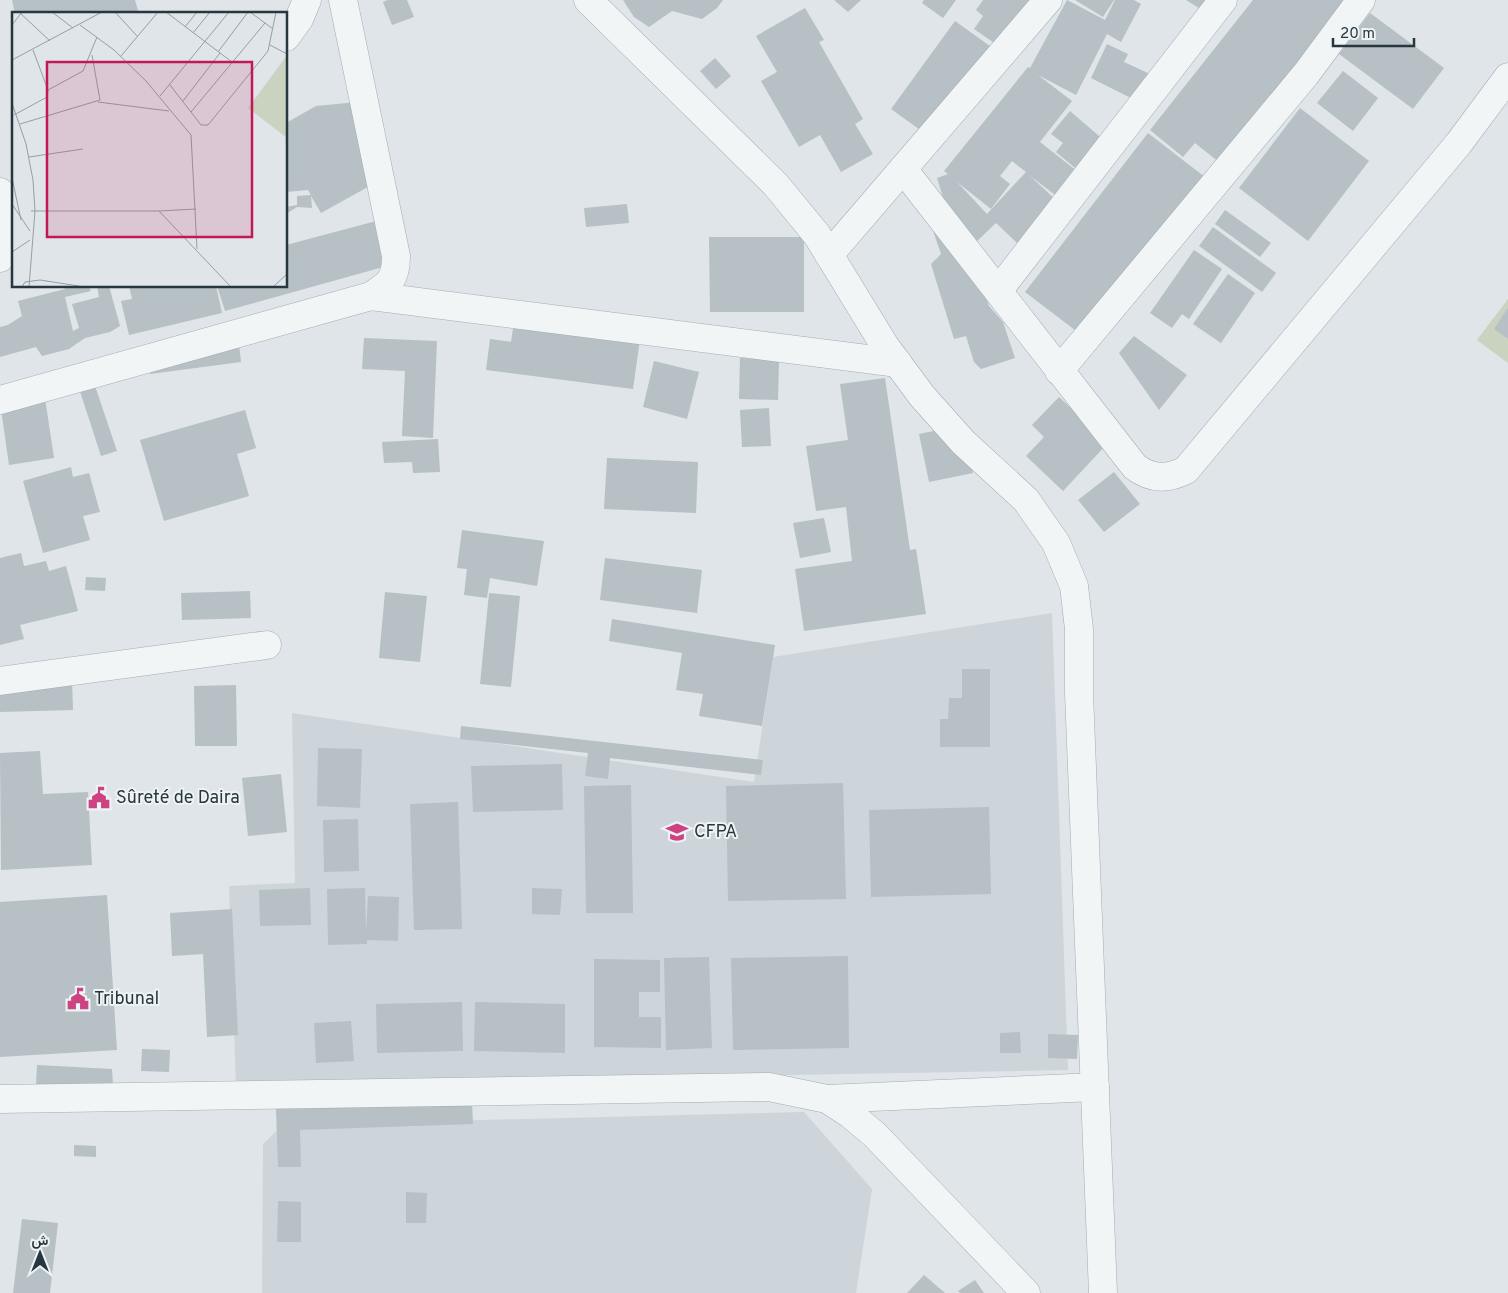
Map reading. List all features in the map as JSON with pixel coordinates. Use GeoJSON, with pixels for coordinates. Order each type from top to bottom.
{"type":"FeatureCollection","features":[{"type":"Feature","properties":{"kind":"street"},"geometry":{"type":"LineString","coordinates":[[288,34],[299,19],[307,0]]}},
{"type":"Feature","properties":{"kind":"street"},"geometry":{"type":"LineString","coordinates":[[0,400],[371,296],[391,283],[396,268],[396,256],[342,0]]}},
{"type":"Feature","properties":{"kind":"street"},"geometry":{"type":"LineString","coordinates":[[588,0],[776,185],[817,235],[885,346],[922,396],[963,442],[1026,500],[1056,543],[1074,586],[1080,629],[1080,693],[1103,1293]]}},
{"type":"Feature","properties":{"kind":"street"},"geometry":{"type":"LineString","coordinates":[[829,256],[1048,0]]}},
{"type":"Feature","properties":{"kind":"street"},"geometry":{"type":"LineString","coordinates":[[998,291],[1223,0]]}},
{"type":"Feature","properties":{"kind":"street"},"geometry":{"type":"LineString","coordinates":[[1059,371],[1306,74],[1361,0]]}},
{"type":"Feature","properties":{"kind":"street"},"geometry":{"type":"LineString","coordinates":[[903,169],[1135,467],[1145,474],[1156,477],[1172,477],[1186,470],[1459,143],[1508,77]]}},
{"type":"Feature","properties":{"kind":"street"},"geometry":{"type":"LineString","coordinates":[[0,258],[7,232],[6,199]]}},
{"type":"Feature","properties":{"kind":"street"},"geometry":{"type":"LineString","coordinates":[[371,296],[898,363]]}},
{"type":"Feature","properties":{"kind":"street"},"geometry":{"type":"LineString","coordinates":[[0,682],[267,645]]}},
{"type":"Feature","properties":{"kind":"street"},"geometry":{"type":"LineString","coordinates":[[0,1099],[699,1087],[769,1088],[827,1099],[1095,1086]]}},
{"type":"Feature","properties":{"kind":"street"},"geometry":{"type":"LineString","coordinates":[[827,1099],[850,1114],[874,1135],[1026,1293]]}},
{"type":"Feature","properties":{"kind":"shaded area","name":"CFPA"},"geometry":{"type":"Polygon","coordinates":[[[1052,613],[1068,1070],[236,1085],[229,886],[295,883],[292,713],[754,782],[773,657],[1052,613]]]}},
{"type":"Feature","properties":{"kind":"shaded area"},"geometry":{"type":"Polygon","coordinates":[[[804,1112],[872,1189],[856,1293],[262,1293],[263,1144],[283,1125],[804,1112]]]}},
{"type":"Feature","properties":{"kind":"green space"},"geometry":{"type":"Polygon","coordinates":[[[1508,299],[1508,363],[1477,340],[1508,299]]]}},
{"type":"Feature","properties":{"kind":"building"},"geometry":{"type":"Polygon","coordinates":[[[12,0],[135,0],[138,12],[15,12],[12,0]]]}},
{"type":"Feature","properties":{"kind":"building"},"geometry":{"type":"Polygon","coordinates":[[[388,0],[407,0],[414,17],[392,25],[383,2],[388,0]]]}},
{"type":"Feature","properties":{"kind":"building"},"geometry":{"type":"Polygon","coordinates":[[[623,0],[723,0],[717,8],[702,19],[672,11],[649,27],[634,17],[623,0]]]}},
{"type":"Feature","properties":{"kind":"building"},"geometry":{"type":"Polygon","coordinates":[[[834,0],[861,0],[848,12],[834,0]]]}},
{"type":"Feature","properties":{"kind":"building"},"geometry":{"type":"Polygon","coordinates":[[[924,0],[956,0],[943,18],[922,3],[924,0]]]}},
{"type":"Feature","properties":{"kind":"building"},"geometry":{"type":"Polygon","coordinates":[[[983,0],[1036,0],[1003,49],[974,29],[983,16],[976,10],[983,0]]]}},
{"type":"Feature","properties":{"kind":"building"},"geometry":{"type":"Polygon","coordinates":[[[1067,0],[1105,20],[1115,0],[1134,0],[1141,4],[1121,42],[1107,34],[1076,95],[1038,75],[1072,101],[1040,142],[1087,179],[1067,204],[1029,175],[1070,213],[1030,255],[996,223],[974,244],[969,245],[989,306],[1003,322],[1015,358],[981,369],[974,362],[966,336],[954,339],[931,264],[941,254],[929,219],[948,213],[937,178],[948,174],[944,171],[1028,67],[1030,68],[1067,0]],[[1012,161],[1000,176],[1010,184],[991,209],[957,182],[987,214],[1026,172],[1012,161]]]}},
{"type":"Feature","properties":{"kind":"building"},"geometry":{"type":"Polygon","coordinates":[[[1075,0],[1114,0],[1103,17],[1075,0]]]}},
{"type":"Feature","properties":{"kind":"building"},"geometry":{"type":"Polygon","coordinates":[[[1186,0],[1215,0],[1207,13],[1186,0]]]}},
{"type":"Feature","properties":{"kind":"building"},"geometry":{"type":"Polygon","coordinates":[[[1253,0],[1363,0],[1229,170],[1195,143],[1183,157],[1150,130],[1253,0]]]}},
{"type":"Feature","properties":{"kind":"building"},"geometry":{"type":"Polygon","coordinates":[[[805,8],[824,40],[819,42],[863,119],[855,124],[873,154],[841,172],[820,135],[799,147],[761,81],[777,72],[756,36],[805,8]]]}},
{"type":"Feature","properties":{"kind":"building"},"geometry":{"type":"Polygon","coordinates":[[[1370,13],[1444,68],[1413,109],[1339,54],[1370,13]]]}},
{"type":"Feature","properties":{"kind":"building"},"geometry":{"type":"Polygon","coordinates":[[[955,21],[1001,54],[937,142],[891,109],[955,21]]]}},
{"type":"Feature","properties":{"kind":"building"},"geometry":{"type":"Polygon","coordinates":[[[1107,44],[1128,54],[1124,62],[1150,74],[1137,101],[1091,78],[1107,44]]]}},
{"type":"Feature","properties":{"kind":"building"},"geometry":{"type":"Polygon","coordinates":[[[715,58],[731,76],[716,89],[700,71],[715,58]]]}},
{"type":"Feature","properties":{"kind":"building"},"geometry":{"type":"Polygon","coordinates":[[[1343,71],[1378,98],[1353,131],[1317,103],[1343,71]]]}},
{"type":"Feature","properties":{"kind":"building"},"geometry":{"type":"Polygon","coordinates":[[[367,101],[375,183],[321,213],[311,196],[312,208],[297,207],[288,213],[288,207],[297,205],[297,196],[311,195],[308,190],[288,192],[288,122],[316,106],[367,101]]]}},
{"type":"Feature","properties":{"kind":"building"},"geometry":{"type":"Polygon","coordinates":[[[1300,108],[1369,161],[1308,241],[1239,188],[1300,108]]]}},
{"type":"Feature","properties":{"kind":"building"},"geometry":{"type":"Polygon","coordinates":[[[1070,111],[1106,142],[1080,172],[1056,152],[1063,143],[1051,134],[1070,111]]]}},
{"type":"Feature","properties":{"kind":"building"},"geometry":{"type":"Polygon","coordinates":[[[1148,133],[1210,181],[1088,340],[1025,292],[1148,133]]]}},
{"type":"Feature","properties":{"kind":"building"},"geometry":{"type":"Polygon","coordinates":[[[627,204],[629,223],[586,227],[584,208],[627,204]]]}},
{"type":"Feature","properties":{"kind":"building"},"geometry":{"type":"Polygon","coordinates":[[[1225,210],[1271,243],[1260,257],[1215,224],[1225,210]]]}},
{"type":"Feature","properties":{"kind":"building"},"geometry":{"type":"Polygon","coordinates":[[[380,220],[394,264],[225,311],[218,288],[288,288],[288,244],[380,220]]]}},
{"type":"Feature","properties":{"kind":"building"},"geometry":{"type":"Polygon","coordinates":[[[1213,227],[1276,273],[1262,292],[1199,246],[1213,227]]]}},
{"type":"Feature","properties":{"kind":"building"},"geometry":{"type":"Polygon","coordinates":[[[709,237],[804,237],[804,312],[710,312],[709,237]]]}},
{"type":"Feature","properties":{"kind":"building"},"geometry":{"type":"Polygon","coordinates":[[[1194,250],[1222,269],[1189,319],[1182,314],[1172,328],[1150,313],[1194,250]]]}},
{"type":"Feature","properties":{"kind":"building"},"geometry":{"type":"Polygon","coordinates":[[[1228,274],[1255,293],[1221,343],[1193,324],[1228,274]]]}},
{"type":"Feature","properties":{"kind":"building"},"geometry":{"type":"Polygon","coordinates":[[[90,288],[91,291],[65,297],[73,331],[79,328],[72,304],[99,297],[97,288],[110,288],[120,326],[110,332],[85,338],[69,349],[42,356],[36,347],[0,357],[0,327],[8,325],[22,316],[18,301],[65,289],[90,288]]]}},
{"type":"Feature","properties":{"kind":"building"},"geometry":{"type":"Polygon","coordinates":[[[129,288],[216,288],[222,313],[129,335],[121,301],[132,299],[129,288]]]}},
{"type":"Feature","properties":{"kind":"building"},"geometry":{"type":"Polygon","coordinates":[[[1508,308],[1508,339],[1494,329],[1508,308]]]}},
{"type":"Feature","properties":{"kind":"building"},"geometry":{"type":"Polygon","coordinates":[[[514,322],[640,339],[633,389],[486,370],[490,339],[511,342],[514,322]]]}},
{"type":"Feature","properties":{"kind":"building"},"geometry":{"type":"Polygon","coordinates":[[[1134,336],[1187,375],[1159,410],[1119,353],[1134,336]]]}},
{"type":"Feature","properties":{"kind":"building"},"geometry":{"type":"Polygon","coordinates":[[[364,338],[437,341],[433,438],[402,436],[405,371],[362,369],[364,338]]]}},
{"type":"Feature","properties":{"kind":"building"},"geometry":{"type":"Polygon","coordinates":[[[239,344],[241,362],[150,374],[148,357],[239,344]]]}},
{"type":"Feature","properties":{"kind":"building"},"geometry":{"type":"Polygon","coordinates":[[[740,358],[779,360],[778,400],[739,399],[740,358]]]}},
{"type":"Feature","properties":{"kind":"building"},"geometry":{"type":"Polygon","coordinates":[[[654,361],[699,372],[687,419],[643,407],[654,361]]]}},
{"type":"Feature","properties":{"kind":"building"},"geometry":{"type":"Polygon","coordinates":[[[92,377],[117,451],[101,456],[77,382],[92,377]]]}},
{"type":"Feature","properties":{"kind":"building"},"geometry":{"type":"Polygon","coordinates":[[[885,378],[910,550],[916,549],[926,614],[804,631],[795,569],[852,561],[846,507],[816,511],[806,446],[848,440],[840,384],[885,378]]]}},
{"type":"Feature","properties":{"kind":"building"},"geometry":{"type":"Polygon","coordinates":[[[43,385],[54,458],[9,465],[0,402],[43,385]]]}},
{"type":"Feature","properties":{"kind":"building"},"geometry":{"type":"Polygon","coordinates":[[[1059,397],[1108,443],[1063,491],[1026,456],[1044,437],[1032,425],[1059,397]]]}},
{"type":"Feature","properties":{"kind":"building"},"geometry":{"type":"Polygon","coordinates":[[[769,408],[771,446],[742,447],[740,410],[769,408]]]}},
{"type":"Feature","properties":{"kind":"building"},"geometry":{"type":"Polygon","coordinates":[[[245,410],[256,448],[237,454],[249,496],[164,521],[140,440],[245,410]]]}},
{"type":"Feature","properties":{"kind":"building"},"geometry":{"type":"Polygon","coordinates":[[[963,425],[973,473],[929,482],[919,434],[963,425]]]}},
{"type":"Feature","properties":{"kind":"building"},"geometry":{"type":"Polygon","coordinates":[[[438,439],[440,472],[413,473],[412,462],[384,463],[382,442],[438,439]]]}},
{"type":"Feature","properties":{"kind":"building"},"geometry":{"type":"Polygon","coordinates":[[[607,458],[698,462],[696,513],[604,509],[607,458]]]}},
{"type":"Feature","properties":{"kind":"building"},"geometry":{"type":"Polygon","coordinates":[[[71,467],[73,477],[89,473],[100,512],[83,516],[90,540],[43,553],[23,481],[71,467]]]}},
{"type":"Feature","properties":{"kind":"building"},"geometry":{"type":"Polygon","coordinates":[[[1114,472],[1140,504],[1104,532],[1078,500],[1114,472]]]}},
{"type":"Feature","properties":{"kind":"building"},"geometry":{"type":"Polygon","coordinates":[[[824,518],[831,552],[800,558],[793,523],[824,518]]]}},
{"type":"Feature","properties":{"kind":"building"},"geometry":{"type":"Polygon","coordinates":[[[462,530],[544,541],[537,586],[490,578],[487,598],[464,595],[467,569],[457,568],[462,530]]]}},
{"type":"Feature","properties":{"kind":"building"},"geometry":{"type":"Polygon","coordinates":[[[21,553],[24,566],[46,561],[49,571],[66,566],[78,611],[20,625],[24,639],[0,645],[0,558],[21,553]]]}},
{"type":"Feature","properties":{"kind":"building"},"geometry":{"type":"Polygon","coordinates":[[[605,558],[702,570],[697,613],[600,600],[605,558]]]}},
{"type":"Feature","properties":{"kind":"building"},"geometry":{"type":"Polygon","coordinates":[[[86,577],[106,578],[105,591],[85,590],[86,577]]]}},
{"type":"Feature","properties":{"kind":"building"},"geometry":{"type":"Polygon","coordinates":[[[250,591],[251,618],[182,620],[181,593],[250,591]]]}},
{"type":"Feature","properties":{"kind":"building"},"geometry":{"type":"Polygon","coordinates":[[[385,592],[427,596],[420,662],[379,658],[385,592]]]}},
{"type":"Feature","properties":{"kind":"building"},"geometry":{"type":"Polygon","coordinates":[[[489,593],[520,596],[511,687],[480,684],[489,593]]]}},
{"type":"Feature","properties":{"kind":"building"},"geometry":{"type":"Polygon","coordinates":[[[612,619],[775,645],[762,726],[699,716],[703,694],[676,690],[682,653],[609,641],[612,619]]]}},
{"type":"Feature","properties":{"kind":"building"},"geometry":{"type":"Polygon","coordinates":[[[962,669],[990,669],[990,747],[940,747],[940,719],[948,719],[949,698],[962,698],[962,669]]]}},
{"type":"Feature","properties":{"kind":"building"},"geometry":{"type":"Polygon","coordinates":[[[72,681],[73,710],[0,712],[0,683],[72,681]]]}},
{"type":"Feature","properties":{"kind":"building"},"geometry":{"type":"Polygon","coordinates":[[[236,685],[237,746],[195,746],[194,686],[236,685]]]}},
{"type":"Feature","properties":{"kind":"building"},"geometry":{"type":"Polygon","coordinates":[[[461,726],[763,760],[761,775],[610,758],[608,779],[585,776],[588,753],[460,739],[461,726]]]}},
{"type":"Feature","properties":{"kind":"building"},"geometry":{"type":"Polygon","coordinates":[[[318,748],[362,749],[360,808],[317,806],[318,748]]]}},
{"type":"Feature","properties":{"kind":"building"},"geometry":{"type":"Polygon","coordinates":[[[40,751],[43,794],[88,792],[92,865],[1,870],[0,753],[40,751]]]}},
{"type":"Feature","properties":{"kind":"building"},"geometry":{"type":"Polygon","coordinates":[[[562,764],[563,810],[473,812],[471,766],[562,764]]]}},
{"type":"Feature","properties":{"kind":"building"},"geometry":{"type":"Polygon","coordinates":[[[281,774],[287,832],[248,836],[242,778],[281,774]]]}},
{"type":"Feature","properties":{"kind":"building"},"geometry":{"type":"Polygon","coordinates":[[[843,783],[846,899],[728,901],[726,786],[843,783]]]}},
{"type":"Feature","properties":{"kind":"building"},"geometry":{"type":"Polygon","coordinates":[[[631,785],[633,913],[586,913],[584,786],[631,785]]]}},
{"type":"Feature","properties":{"kind":"building"},"geometry":{"type":"Polygon","coordinates":[[[458,802],[462,929],[414,930],[410,804],[458,802]]]}},
{"type":"Feature","properties":{"kind":"building"},"geometry":{"type":"Polygon","coordinates":[[[989,807],[991,894],[871,897],[869,810],[989,807]]]}},
{"type":"Feature","properties":{"kind":"building"},"geometry":{"type":"Polygon","coordinates":[[[358,819],[359,871],[324,872],[323,820],[358,819]]]}},
{"type":"Feature","properties":{"kind":"building"},"geometry":{"type":"Polygon","coordinates":[[[310,888],[311,925],[260,926],[259,890],[310,888]]]}},
{"type":"Feature","properties":{"kind":"building"},"geometry":{"type":"Polygon","coordinates":[[[365,888],[366,933],[368,896],[399,897],[398,941],[367,940],[367,944],[328,945],[327,889],[365,888]]]}},
{"type":"Feature","properties":{"kind":"building"},"geometry":{"type":"Polygon","coordinates":[[[532,888],[562,889],[560,915],[532,914],[532,888]]]}},
{"type":"Feature","properties":{"kind":"building"},"geometry":{"type":"Polygon","coordinates":[[[107,895],[117,1050],[0,1057],[0,902],[107,895]]]}},
{"type":"Feature","properties":{"kind":"building"},"geometry":{"type":"Polygon","coordinates":[[[232,909],[238,1035],[207,1037],[203,954],[172,956],[170,913],[232,909]]]}},
{"type":"Feature","properties":{"kind":"building"},"geometry":{"type":"Polygon","coordinates":[[[848,956],[849,1048],[733,1050],[731,958],[848,956]]]}},
{"type":"Feature","properties":{"kind":"building"},"geometry":{"type":"Polygon","coordinates":[[[709,957],[712,1048],[666,1050],[664,958],[709,957]]]}},
{"type":"Feature","properties":{"kind":"building"},"geometry":{"type":"Polygon","coordinates":[[[594,959],[660,960],[660,992],[639,992],[639,1017],[661,1017],[661,1048],[594,1047],[594,959]]]}},
{"type":"Feature","properties":{"kind":"building"},"geometry":{"type":"Polygon","coordinates":[[[462,1002],[463,1051],[377,1053],[376,1004],[462,1002]]]}},
{"type":"Feature","properties":{"kind":"building"},"geometry":{"type":"Polygon","coordinates":[[[475,1002],[565,1004],[565,1053],[474,1051],[475,1002]]]}},
{"type":"Feature","properties":{"kind":"building"},"geometry":{"type":"Polygon","coordinates":[[[351,1021],[354,1061],[316,1063],[314,1023],[351,1021]]]}},
{"type":"Feature","properties":{"kind":"building"},"geometry":{"type":"Polygon","coordinates":[[[1020,1032],[1021,1053],[1000,1053],[1000,1033],[1020,1032]]]}},
{"type":"Feature","properties":{"kind":"building"},"geometry":{"type":"Polygon","coordinates":[[[1048,1034],[1078,1035],[1077,1059],[1048,1058],[1048,1034]]]}},
{"type":"Feature","properties":{"kind":"building"},"geometry":{"type":"Polygon","coordinates":[[[142,1049],[170,1050],[169,1072],[141,1071],[142,1049]]]}},
{"type":"Feature","properties":{"kind":"building"},"geometry":{"type":"Polygon","coordinates":[[[37,1065],[112,1069],[113,1085],[36,1086],[37,1065]]]}},
{"type":"Feature","properties":{"kind":"building"},"geometry":{"type":"Polygon","coordinates":[[[472,1102],[473,1124],[300,1130],[301,1167],[278,1167],[276,1109],[472,1102]]]}},
{"type":"Feature","properties":{"kind":"building"},"geometry":{"type":"Polygon","coordinates":[[[74,1145],[96,1146],[96,1157],[74,1156],[74,1145]]]}},
{"type":"Feature","properties":{"kind":"building"},"geometry":{"type":"Polygon","coordinates":[[[406,1192],[427,1193],[426,1223],[406,1223],[406,1192]]]}},
{"type":"Feature","properties":{"kind":"building"},"geometry":{"type":"Polygon","coordinates":[[[278,1201],[301,1202],[301,1242],[277,1242],[278,1201]]]}},
{"type":"Feature","properties":{"kind":"building"},"geometry":{"type":"Polygon","coordinates":[[[22,1219],[58,1223],[50,1293],[13,1293],[22,1219]]]}},
{"type":"Feature","properties":{"kind":"building"},"geometry":{"type":"Polygon","coordinates":[[[924,1275],[945,1293],[907,1293],[924,1275]]]}},
{"type":"Feature","properties":{"kind":"building"},"geometry":{"type":"Polygon","coordinates":[[[975,1280],[984,1293],[960,1293],[958,1291],[975,1280]]]}},
{"type":"Feature","properties":{"kind":"place","name":"Sûreté de Daira"},"geometry":{"type":"Point","coordinates":[99,798]}},
{"type":"Feature","properties":{"kind":"place","name":"CFPA"},"geometry":{"type":"Point","coordinates":[677,832]}},
{"type":"Feature","properties":{"kind":"place","name":"Tribunal"},"geometry":{"type":"Point","coordinates":[78,999]}}]}
